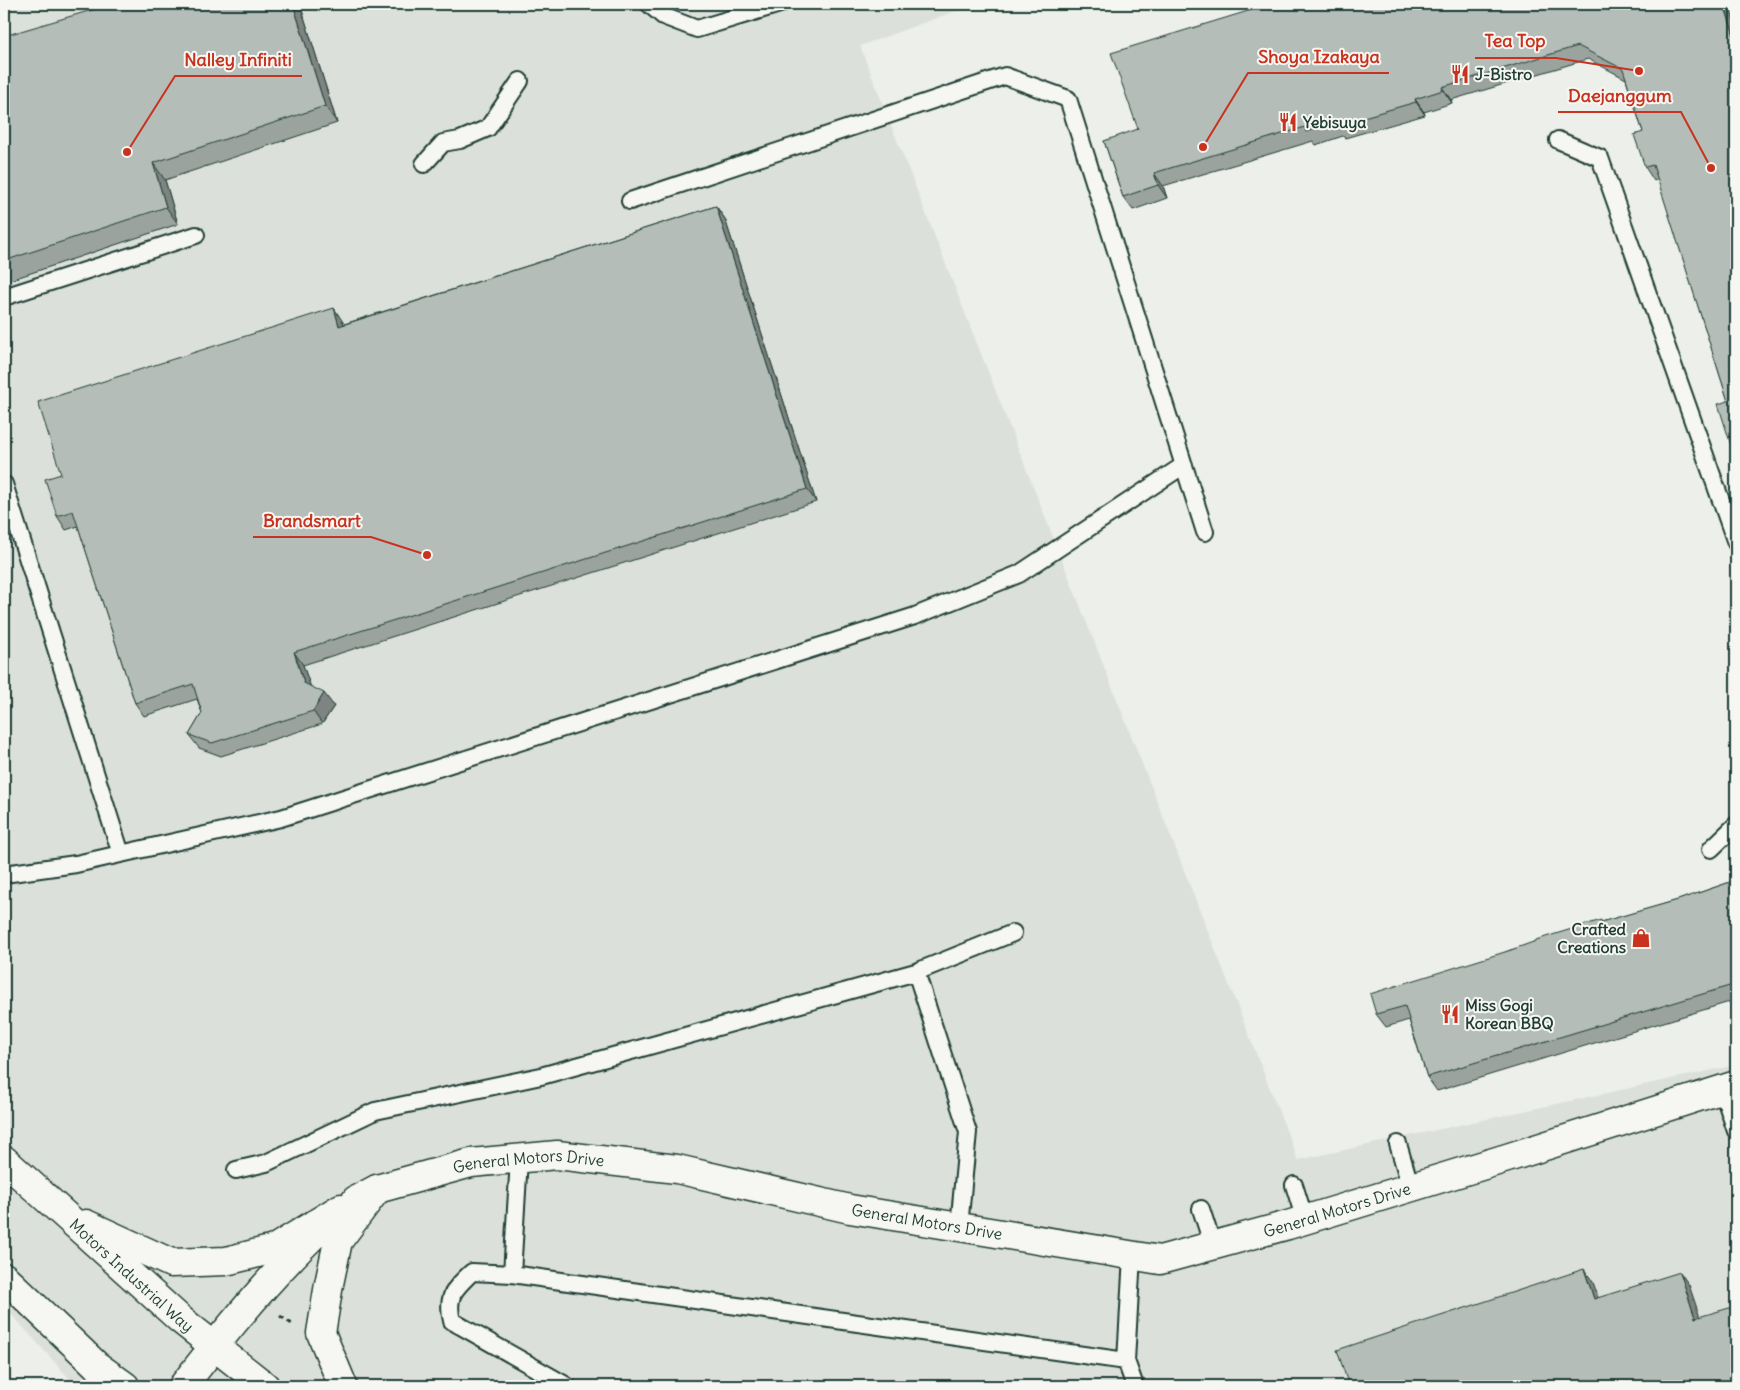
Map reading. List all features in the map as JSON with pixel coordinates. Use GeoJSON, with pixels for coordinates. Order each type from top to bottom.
{"type":"FeatureCollection","features":[{"type":"Feature","properties":{"kind":"street","name":"General Motors Drive"},"geometry":{"type":"LineString","coordinates":[[183,1386],[214,1346],[293,1254],[341,1208],[377,1189],[471,1163],[557,1155],[677,1169],[850,1210],[1160,1260],[1305,1220],[1411,1188],[1729,1087]]}},
{"type":"Feature","properties":{"kind":"street","name":"Motors Industrial Way"},"geometry":{"type":"LineString","coordinates":[[4,1160],[181,1320],[265,1386]]}},
{"type":"Feature","properties":{"kind":"street"},"geometry":{"type":"LineString","coordinates":[[343,1386],[321,1332],[329,1284],[338,1241],[377,1189]]}},
{"type":"Feature","properties":{"kind":"street"},"geometry":{"type":"LineString","coordinates":[[62,1212],[171,1263],[226,1261],[274,1249],[341,1208]]}},
{"type":"Feature","properties":{"kind":"street"},"geometry":{"type":"LineString","coordinates":[[4,1277],[96,1364],[125,1386]]}},
{"type":"Feature","properties":{"kind":"lane"},"geometry":{"type":"LineString","coordinates":[[648,4],[663,16],[697,29],[780,4]]}},
{"type":"Feature","properties":{"kind":"lane"},"geometry":{"type":"LineString","coordinates":[[630,201],[1005,76],[1068,99],[1205,532]]}},
{"type":"Feature","properties":{"kind":"lane"},"geometry":{"type":"LineString","coordinates":[[424,164],[443,143],[460,140],[488,128],[520,80]]}},
{"type":"Feature","properties":{"kind":"lane"},"geometry":{"type":"LineString","coordinates":[[1558,140],[1600,158],[1736,543]]}},
{"type":"Feature","properties":{"kind":"lane"},"geometry":{"type":"LineString","coordinates":[[4,297],[196,235]]}},
{"type":"Feature","properties":{"kind":"lane"},"geometry":{"type":"LineString","coordinates":[[4,874],[76,864],[281,818],[915,616],[1019,574],[1184,464]]}},
{"type":"Feature","properties":{"kind":"lane"},"geometry":{"type":"LineString","coordinates":[[4,484],[121,854]]}},
{"type":"Feature","properties":{"kind":"lane"},"geometry":{"type":"LineString","coordinates":[[1711,849],[1736,825]]}},
{"type":"Feature","properties":{"kind":"lane"},"geometry":{"type":"LineString","coordinates":[[236,1170],[266,1163],[375,1111],[541,1076],[916,972],[1013,933]]}},
{"type":"Feature","properties":{"kind":"lane"},"geometry":{"type":"LineString","coordinates":[[916,972],[968,1132],[959,1227]]}},
{"type":"Feature","properties":{"kind":"lane"},"geometry":{"type":"LineString","coordinates":[[1729,1087],[1736,1132]]}},
{"type":"Feature","properties":{"kind":"lane"},"geometry":{"type":"LineString","coordinates":[[1398,1144],[1411,1188]]}},
{"type":"Feature","properties":{"kind":"lane"},"geometry":{"type":"LineString","coordinates":[[512,1274],[519,1159]]}},
{"type":"Feature","properties":{"kind":"lane"},"geometry":{"type":"LineString","coordinates":[[1294,1184],[1305,1220]]}},
{"type":"Feature","properties":{"kind":"lane"},"geometry":{"type":"LineString","coordinates":[[1201,1209],[1213,1246]]}},
{"type":"Feature","properties":{"kind":"lane"},"geometry":{"type":"LineString","coordinates":[[1132,1256],[1126,1361],[1135,1386]]}},
{"type":"Feature","properties":{"kind":"lane"},"geometry":{"type":"LineString","coordinates":[[567,1386],[452,1322],[449,1308],[452,1293],[472,1272],[512,1274],[1126,1361]]}},
{"type":"Feature","properties":{"kind":"shaded area"},"geometry":{"type":"Polygon","coordinates":[[[4,4],[975,4],[860,46],[1298,1160],[1736,1065],[1736,1386],[76,1386],[4,1306],[4,4]]]}},
{"type":"Feature","properties":{"kind":"building"},"geometry":{"type":"Polygon","coordinates":[[[112,4],[293,4],[325,106],[153,163],[166,207],[4,261],[4,36],[112,4]]]}},
{"type":"Feature","properties":{"kind":"building"},"geometry":{"type":"Polygon","coordinates":[[[1271,4],[1724,4],[1736,42],[1736,461],[1718,404],[1728,401],[1653,165],[1645,167],[1634,135],[1643,132],[1623,69],[1578,46],[1442,87],[1443,90],[1415,99],[1416,102],[1336,125],[1335,122],[1306,132],[1305,127],[1154,173],[1158,185],[1123,197],[1104,141],[1138,129],[1111,53],[1271,4]]]}},
{"type":"Feature","properties":{"kind":"building"},"geometry":{"type":"Polygon","coordinates":[[[716,206],[807,489],[294,652],[304,683],[324,693],[313,711],[212,743],[189,735],[202,713],[193,684],[135,703],[73,511],[57,516],[45,479],[61,474],[38,402],[334,308],[339,326],[716,206]]]}},
{"type":"Feature","properties":{"kind":"building"},"geometry":{"type":"Polygon","coordinates":[[[1736,880],[1736,984],[1427,1077],[1405,1006],[1376,1014],[1370,994],[1508,951],[1536,940],[1601,920],[1601,922],[1678,900],[1736,880]]]}},
{"type":"Feature","properties":{"kind":"building"},"geometry":{"type":"Polygon","coordinates":[[[1584,1269],[1594,1299],[1680,1272],[1695,1318],[1736,1306],[1736,1386],[1349,1386],[1337,1350],[1584,1269]]]}},
{"type":"Feature","properties":{"kind":"place","name":"Tea Top"},"geometry":{"type":"Point","coordinates":[1639,71]}},
{"type":"Feature","properties":{"kind":"place","name":"J-Bistro"},"geometry":{"type":"Point","coordinates":[1460,74]}},
{"type":"Feature","properties":{"kind":"place","name":"Yebisuya"},"geometry":{"type":"Point","coordinates":[1288,122]}},
{"type":"Feature","properties":{"kind":"place","name":"Shoya Izakaya"},"geometry":{"type":"Point","coordinates":[1203,147]}},
{"type":"Feature","properties":{"kind":"place","name":"Nalley Infiniti"},"geometry":{"type":"Point","coordinates":[127,152]}},
{"type":"Feature","properties":{"kind":"place","name":"Daejanggum"},"geometry":{"type":"Point","coordinates":[1711,168]}},
{"type":"Feature","properties":{"kind":"place","name":"Brandsmart"},"geometry":{"type":"Point","coordinates":[427,555]}},
{"type":"Feature","properties":{"kind":"place","name":"Crafted Creations"},"geometry":{"type":"Point","coordinates":[1641,938]}},
{"type":"Feature","properties":{"kind":"place","name":"Miss Gogi Korean BBQ"},"geometry":{"type":"Point","coordinates":[1450,1014]}}]}
